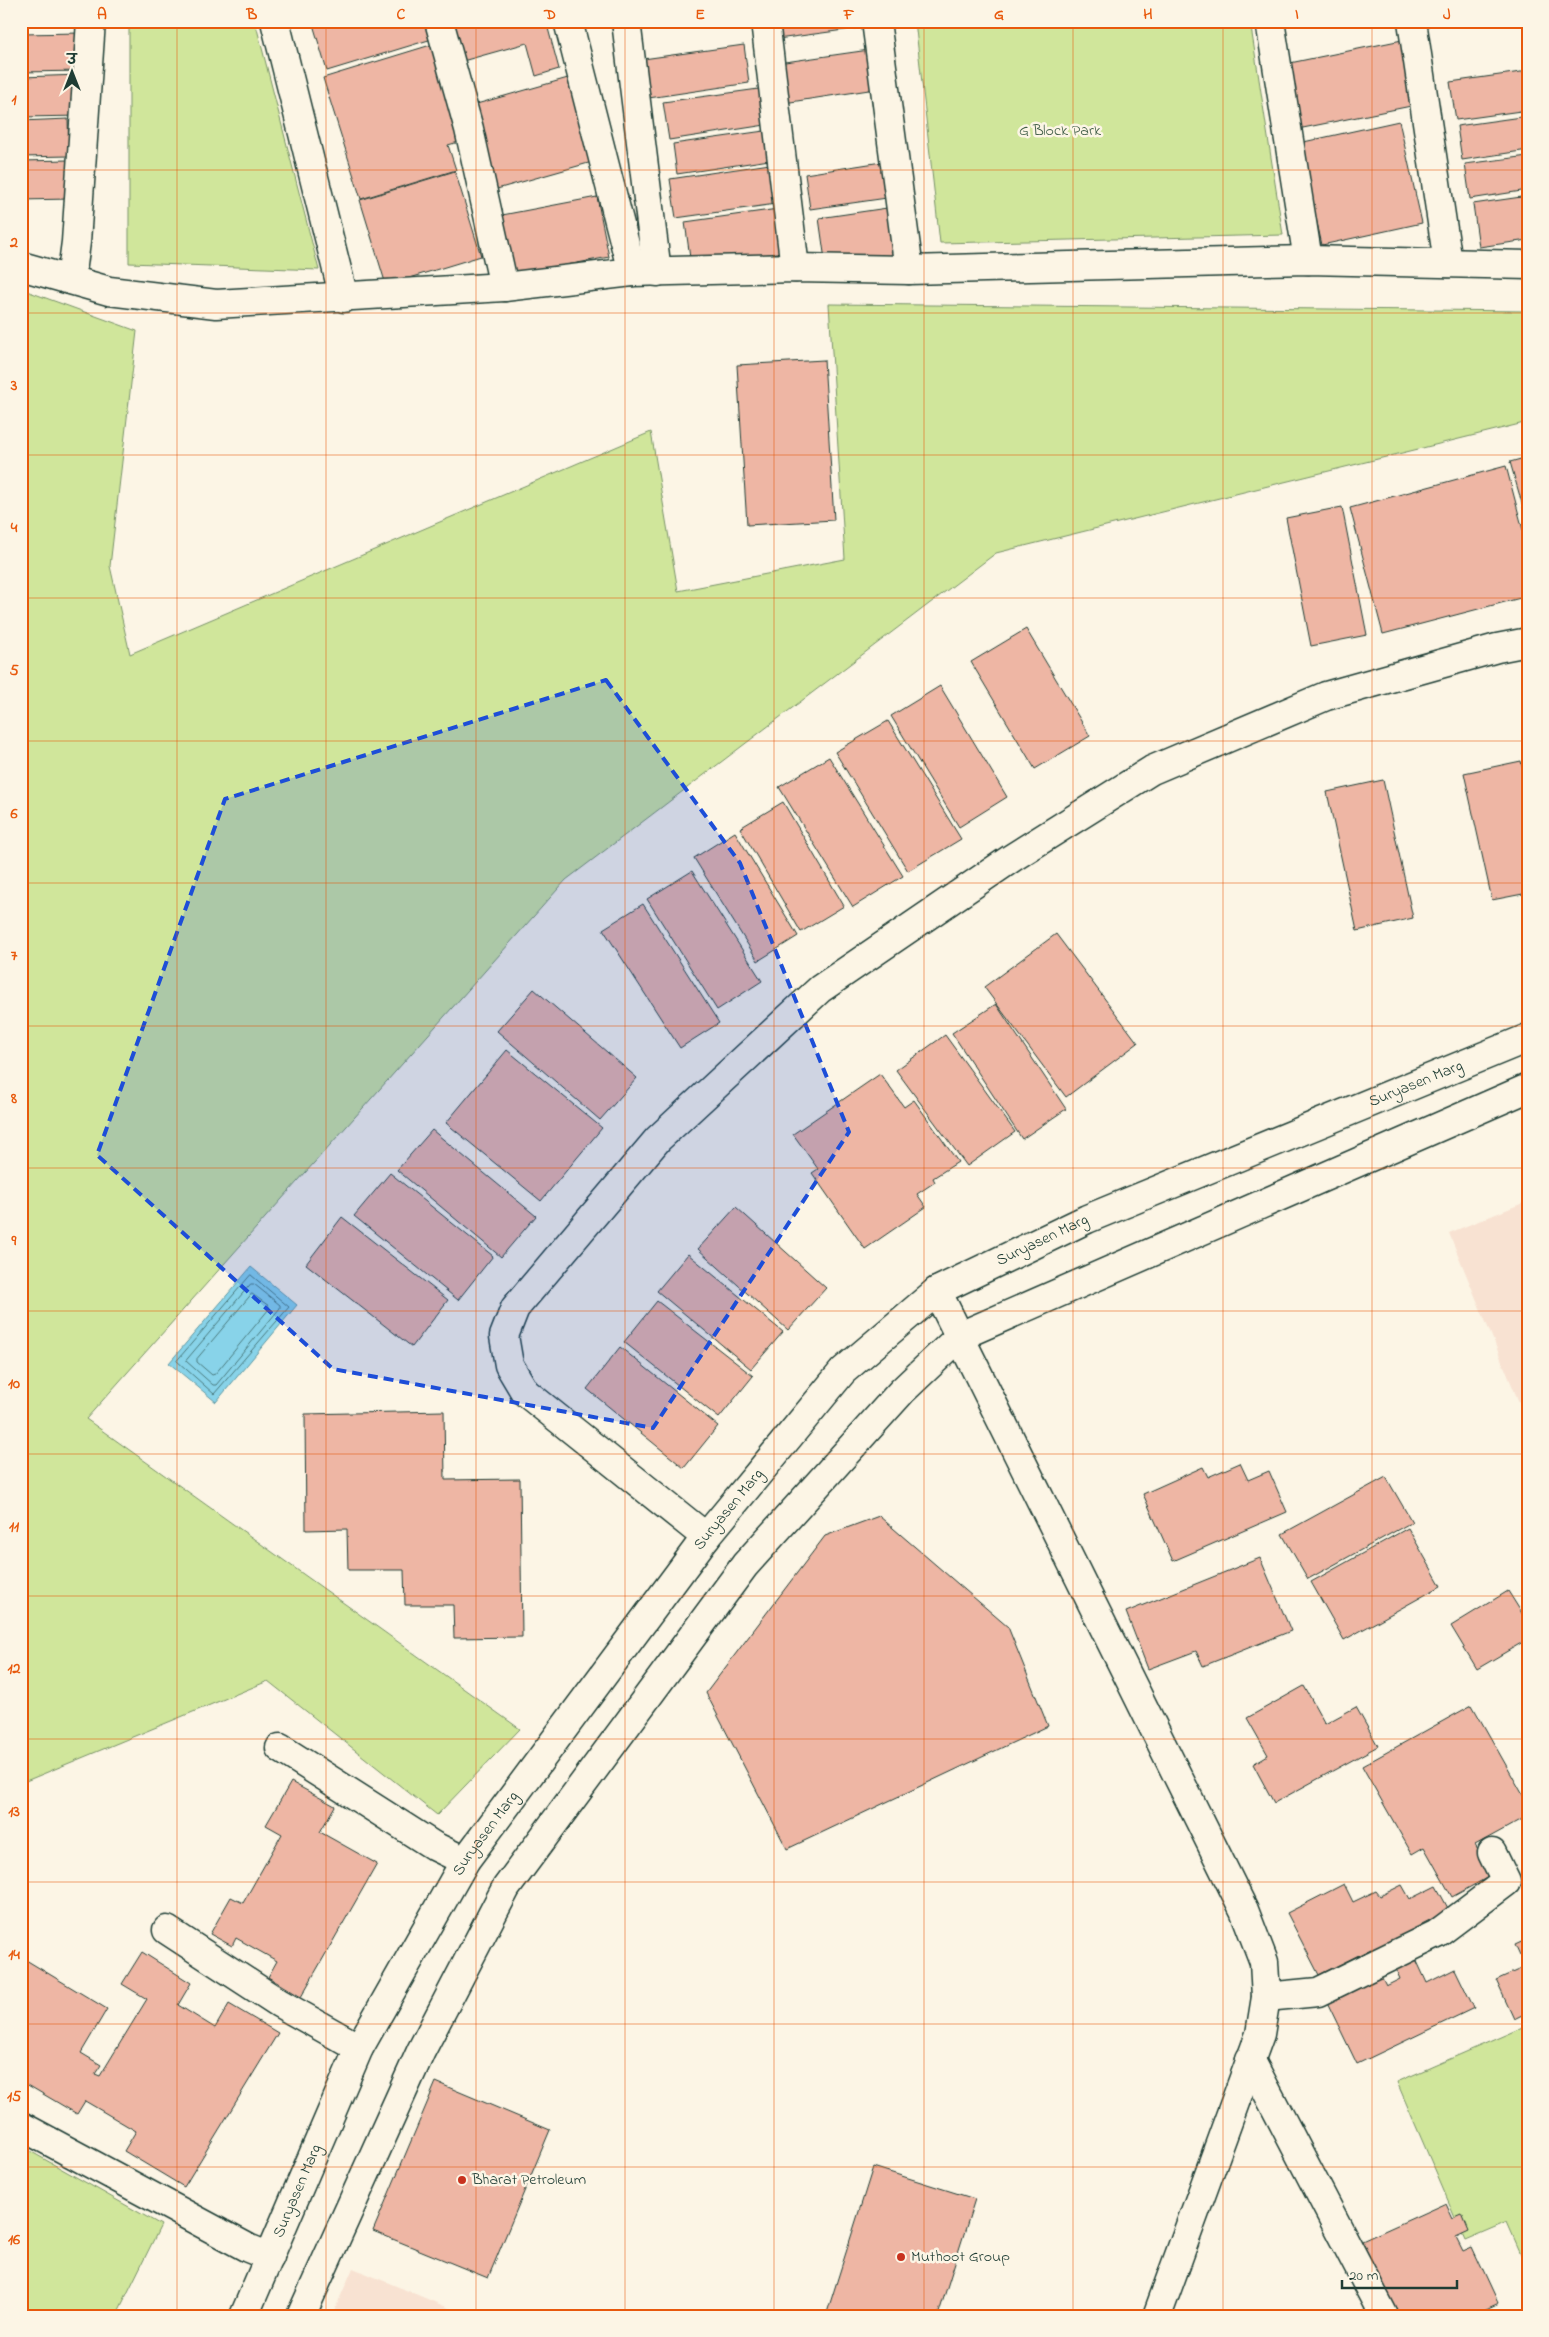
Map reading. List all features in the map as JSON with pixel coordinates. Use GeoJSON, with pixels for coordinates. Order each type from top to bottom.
{"type":"FeatureCollection","features":[{"type":"Feature","properties":{"kind":"street"},"geometry":{"type":"LineString","coordinates":[[71,280],[76,242],[91,21]]}},
{"type":"Feature","properties":{"kind":"street"},"geometry":{"type":"LineString","coordinates":[[274,21],[344,298]]}},
{"type":"Feature","properties":{"kind":"street"},"geometry":{"type":"LineString","coordinates":[[439,21],[469,129],[504,288]]}},
{"type":"Feature","properties":{"kind":"street"},"geometry":{"type":"LineString","coordinates":[[568,21],[644,272]]}},
{"type":"Feature","properties":{"kind":"street"},"geometry":{"type":"LineString","coordinates":[[626,21],[644,272]]}},
{"type":"Feature","properties":{"kind":"street"},"geometry":{"type":"LineString","coordinates":[[765,21],[794,268]]}},
{"type":"Feature","properties":{"kind":"street"},"geometry":{"type":"LineString","coordinates":[[876,21],[909,270]]}},
{"type":"Feature","properties":{"kind":"street"},"geometry":{"type":"LineString","coordinates":[[1270,21],[1308,260]]}},
{"type":"Feature","properties":{"kind":"street"},"geometry":{"type":"LineString","coordinates":[[1412,21],[1448,263]]}},
{"type":"Feature","properties":{"kind":"street"},"geometry":{"type":"LineString","coordinates":[[21,266],[108,291],[216,304],[504,288],[644,272],[794,268],[909,270],[1308,260],[1528,265]]}},
{"type":"Feature","properties":{"kind":"street"},"geometry":{"type":"LineString","coordinates":[[706,1537],[525,1392],[509,1365],[504,1336],[514,1308],[658,1138],[820,989],[1012,858],[1152,770],[1326,696],[1497,648],[1528,642]]}},
{"type":"Feature","properties":{"kind":"street","name":"Suryasen Marg"},"geometry":{"type":"LineString","coordinates":[[244,2316],[359,2048],[465,1861],[706,1537],[843,1371],[937,1291],[1087,1219],[1528,1038]]}},
{"type":"Feature","properties":{"kind":"street"},"geometry":{"type":"LineString","coordinates":[[302,2316],[421,2051],[506,1888],[745,1565],[902,1391],[960,1336],[1528,1088]]}},
{"type":"Feature","properties":{"kind":"street"},"geometry":{"type":"LineString","coordinates":[[937,1291],[1244,1910],[1264,1962],[1266,1997],[1260,2034],[1157,2316]]}},
{"type":"Feature","properties":{"kind":"street"},"geometry":{"type":"LineString","coordinates":[[280,1748],[434,1846],[465,1861]]}},
{"type":"Feature","properties":{"kind":"street"},"geometry":{"type":"LineString","coordinates":[[1266,1997],[1318,1992],[1438,1934],[1506,1882],[1492,1852]]}},
{"type":"Feature","properties":{"kind":"street"},"geometry":{"type":"LineString","coordinates":[[167,1930],[279,2004],[359,2048]]}},
{"type":"Feature","properties":{"kind":"street"},"geometry":{"type":"LineString","coordinates":[[1250,2059],[1384,2316]]}},
{"type":"Feature","properties":{"kind":"street"},"geometry":{"type":"LineString","coordinates":[[21,2126],[248,2248],[270,2256]]}},
{"type":"Feature","properties":{"kind":"highlighted area"},"geometry":{"type":"Polygon","coordinates":[[[606,680],[740,863],[849,1132],[653,1428],[333,1369],[97,1155],[225,799],[606,680]]]}},
{"type":"Feature","properties":{"kind":"shaded area"},"geometry":{"type":"Polygon","coordinates":[[[1528,1201],[1528,1424],[1449,1233],[1528,1201]]]}},
{"type":"Feature","properties":{"kind":"shaded area"},"geometry":{"type":"Polygon","coordinates":[[[353,2268],[468,2316],[332,2316],[353,2268]]]}},
{"type":"Feature","properties":{"kind":"green space"},"geometry":{"type":"Polygon","coordinates":[[[129,21],[255,21],[319,270],[129,263],[129,21]]]}},
{"type":"Feature","properties":{"kind":"green space","name":"G Block Park"},"geometry":{"type":"Polygon","coordinates":[[[915,21],[1250,21],[1283,235],[940,243],[915,21]]]}},
{"type":"Feature","properties":{"kind":"green space"},"geometry":{"type":"Polygon","coordinates":[[[21,289],[137,331],[110,566],[130,654],[651,432],[678,591],[845,559],[829,304],[1528,311],[1528,422],[996,553],[566,880],[86,1419],[520,1729],[437,1815],[268,1681],[21,1783],[21,289]]]}},
{"type":"Feature","properties":{"kind":"green space"},"geometry":{"type":"Polygon","coordinates":[[[1528,2025],[1528,2270],[1507,2222],[1465,2240],[1397,2082],[1528,2025]]]}},
{"type":"Feature","properties":{"kind":"green space"},"geometry":{"type":"Polygon","coordinates":[[[21,2146],[161,2225],[116,2316],[21,2316],[21,2146]]]}},
{"type":"Feature","properties":{"kind":"water"},"geometry":{"type":"Polygon","coordinates":[[[251,1267],[297,1305],[216,1402],[169,1363],[251,1267]]]}},
{"type":"Feature","properties":{"kind":"building"},"geometry":{"type":"Polygon","coordinates":[[[312,21],[427,21],[432,39],[327,71],[312,21]]]}},
{"type":"Feature","properties":{"kind":"building"},"geometry":{"type":"Polygon","coordinates":[[[440,21],[546,21],[559,69],[536,76],[527,43],[452,64],[440,21]]]}},
{"type":"Feature","properties":{"kind":"building"},"geometry":{"type":"Polygon","coordinates":[[[768,21],[873,21],[874,26],[770,40],[768,21]]]}},
{"type":"Feature","properties":{"kind":"building"},"geometry":{"type":"Polygon","coordinates":[[[82,33],[82,71],[21,72],[21,34],[82,33]]]}},
{"type":"Feature","properties":{"kind":"building"},"geometry":{"type":"Polygon","coordinates":[[[1402,40],[1416,105],[1298,129],[1285,64],[1402,40]]]}},
{"type":"Feature","properties":{"kind":"building"},"geometry":{"type":"Polygon","coordinates":[[[434,44],[469,139],[448,145],[456,170],[361,199],[323,78],[434,44]]]}},
{"type":"Feature","properties":{"kind":"building"},"geometry":{"type":"Polygon","coordinates":[[[744,45],[749,83],[642,99],[636,60],[744,45]]]}},
{"type":"Feature","properties":{"kind":"building"},"geometry":{"type":"Polygon","coordinates":[[[876,49],[882,88],[784,103],[778,63],[876,49]]]}},
{"type":"Feature","properties":{"kind":"building"},"geometry":{"type":"Polygon","coordinates":[[[1528,71],[1528,110],[1456,120],[1450,82],[1528,71]]]}},
{"type":"Feature","properties":{"kind":"building"},"geometry":{"type":"Polygon","coordinates":[[[81,75],[82,116],[21,117],[21,77],[81,75]]]}},
{"type":"Feature","properties":{"kind":"building"},"geometry":{"type":"Polygon","coordinates":[[[575,76],[599,160],[497,189],[473,105],[575,76]]]}},
{"type":"Feature","properties":{"kind":"building"},"geometry":{"type":"Polygon","coordinates":[[[766,88],[772,124],[669,140],[663,102],[766,88]]]}},
{"type":"Feature","properties":{"kind":"building"},"geometry":{"type":"Polygon","coordinates":[[[1528,116],[1528,150],[1462,160],[1457,126],[1528,116]]]}},
{"type":"Feature","properties":{"kind":"building"},"geometry":{"type":"Polygon","coordinates":[[[68,119],[69,156],[21,157],[21,121],[68,119]]]}},
{"type":"Feature","properties":{"kind":"building"},"geometry":{"type":"Polygon","coordinates":[[[1399,121],[1422,223],[1322,245],[1299,143],[1399,121]]]}},
{"type":"Feature","properties":{"kind":"building"},"geometry":{"type":"Polygon","coordinates":[[[771,130],[776,159],[677,174],[673,144],[771,130]]]}},
{"type":"Feature","properties":{"kind":"building"},"geometry":{"type":"Polygon","coordinates":[[[1528,156],[1528,190],[1470,199],[1465,164],[1528,156]]]}},
{"type":"Feature","properties":{"kind":"building"},"geometry":{"type":"Polygon","coordinates":[[[69,160],[70,199],[21,200],[21,161],[69,160]]]}},
{"type":"Feature","properties":{"kind":"building"},"geometry":{"type":"Polygon","coordinates":[[[888,161],[894,197],[810,209],[805,174],[888,161]]]}},
{"type":"Feature","properties":{"kind":"building"},"geometry":{"type":"Polygon","coordinates":[[[770,164],[776,204],[676,218],[670,179],[770,164]]]}},
{"type":"Feature","properties":{"kind":"building"},"geometry":{"type":"Polygon","coordinates":[[[455,171],[481,256],[386,285],[360,200],[455,171]]]}},
{"type":"Feature","properties":{"kind":"building"},"geometry":{"type":"Polygon","coordinates":[[[1528,196],[1528,240],[1479,247],[1473,204],[1528,196]]]}},
{"type":"Feature","properties":{"kind":"building"},"geometry":{"type":"Polygon","coordinates":[[[597,197],[609,257],[509,276],[497,216],[597,197]]]}},
{"type":"Feature","properties":{"kind":"building"},"geometry":{"type":"Polygon","coordinates":[[[894,207],[902,256],[826,267],[819,218],[894,207]]]}},
{"type":"Feature","properties":{"kind":"building"},"geometry":{"type":"Polygon","coordinates":[[[778,209],[784,252],[691,265],[685,222],[778,209]]]}},
{"type":"Feature","properties":{"kind":"building"},"geometry":{"type":"Polygon","coordinates":[[[824,360],[834,520],[747,525],[737,365],[824,360]]]}},
{"type":"Feature","properties":{"kind":"building"},"geometry":{"type":"Polygon","coordinates":[[[1528,457],[1528,524],[1510,462],[1528,457]]]}},
{"type":"Feature","properties":{"kind":"building"},"geometry":{"type":"Polygon","coordinates":[[[1506,466],[1528,549],[1528,596],[1383,634],[1350,508],[1506,466]]]}},
{"type":"Feature","properties":{"kind":"building"},"geometry":{"type":"Polygon","coordinates":[[[1342,507],[1367,635],[1311,646],[1286,518],[1342,507]]]}},
{"type":"Feature","properties":{"kind":"building"},"geometry":{"type":"Polygon","coordinates":[[[1026,629],[1090,736],[1035,769],[971,662],[1026,629]]]}},
{"type":"Feature","properties":{"kind":"building"},"geometry":{"type":"Polygon","coordinates":[[[940,686],[1007,797],[959,827],[891,716],[940,686]]]}},
{"type":"Feature","properties":{"kind":"building"},"geometry":{"type":"Polygon","coordinates":[[[888,721],[961,839],[908,871],[835,752],[888,721]]]}},
{"type":"Feature","properties":{"kind":"building"},"geometry":{"type":"Polygon","coordinates":[[[829,757],[903,876],[853,907],[779,787],[829,757]]]}},
{"type":"Feature","properties":{"kind":"building"},"geometry":{"type":"Polygon","coordinates":[[[1521,761],[1528,792],[1528,893],[1492,900],[1464,773],[1521,761]]]}},
{"type":"Feature","properties":{"kind":"building"},"geometry":{"type":"Polygon","coordinates":[[[1383,780],[1413,918],[1357,931],[1327,792],[1383,780]]]}},
{"type":"Feature","properties":{"kind":"building"},"geometry":{"type":"Polygon","coordinates":[[[783,802],[844,906],[801,932],[740,828],[783,802]]]}},
{"type":"Feature","properties":{"kind":"building"},"geometry":{"type":"Polygon","coordinates":[[[735,832],[798,936],[758,961],[694,858],[735,832]]]}},
{"type":"Feature","properties":{"kind":"building"},"geometry":{"type":"Polygon","coordinates":[[[692,871],[762,981],[717,1010],[647,899],[692,871]]]}},
{"type":"Feature","properties":{"kind":"building"},"geometry":{"type":"Polygon","coordinates":[[[643,904],[719,1023],[680,1048],[603,929],[643,904]]]}},
{"type":"Feature","properties":{"kind":"building"},"geometry":{"type":"Polygon","coordinates":[[[1056,934],[1138,1043],[1066,1097],[984,987],[1056,934]]]}},
{"type":"Feature","properties":{"kind":"building"},"geometry":{"type":"Polygon","coordinates":[[[534,989],[637,1078],[600,1120],[497,1031],[534,989]]]}},
{"type":"Feature","properties":{"kind":"building"},"geometry":{"type":"Polygon","coordinates":[[[996,1004],[1066,1109],[1022,1139],[952,1033],[996,1004]]]}},
{"type":"Feature","properties":{"kind":"building"},"geometry":{"type":"Polygon","coordinates":[[[945,1035],[1015,1132],[967,1166],[896,1070],[945,1035]]]}},
{"type":"Feature","properties":{"kind":"building"},"geometry":{"type":"Polygon","coordinates":[[[507,1050],[602,1128],[541,1201],[446,1123],[507,1050]]]}},
{"type":"Feature","properties":{"kind":"building"},"geometry":{"type":"Polygon","coordinates":[[[880,1074],[904,1107],[914,1100],[958,1162],[933,1178],[935,1182],[917,1194],[926,1207],[865,1249],[812,1173],[818,1169],[793,1134],[880,1074]]]}},
{"type":"Feature","properties":{"kind":"building"},"geometry":{"type":"Polygon","coordinates":[[[432,1130],[536,1216],[501,1257],[397,1170],[432,1130]]]}},
{"type":"Feature","properties":{"kind":"building"},"geometry":{"type":"Polygon","coordinates":[[[390,1173],[493,1256],[458,1300],[354,1216],[390,1173]]]}},
{"type":"Feature","properties":{"kind":"building"},"geometry":{"type":"Polygon","coordinates":[[[736,1207],[826,1288],[788,1330],[698,1249],[736,1207]]]}},
{"type":"Feature","properties":{"kind":"building"},"geometry":{"type":"Polygon","coordinates":[[[342,1217],[448,1300],[412,1347],[306,1264],[342,1217]]]}},
{"type":"Feature","properties":{"kind":"building"},"geometry":{"type":"Polygon","coordinates":[[[688,1254],[783,1332],[751,1369],[657,1291],[688,1254]]]}},
{"type":"Feature","properties":{"kind":"building"},"geometry":{"type":"Polygon","coordinates":[[[657,1301],[753,1376],[719,1418],[624,1342],[657,1301]]]}},
{"type":"Feature","properties":{"kind":"building"},"geometry":{"type":"Polygon","coordinates":[[[620,1347],[718,1426],[684,1468],[587,1389],[620,1347]]]}},
{"type":"Feature","properties":{"kind":"building"},"geometry":{"type":"Polygon","coordinates":[[[444,1411],[445,1480],[520,1479],[522,1637],[454,1638],[453,1605],[405,1605],[404,1570],[348,1570],[347,1529],[306,1530],[305,1414],[444,1411]]]}},
{"type":"Feature","properties":{"kind":"building"},"geometry":{"type":"Polygon","coordinates":[[[1240,1463],[1248,1480],[1269,1471],[1287,1512],[1173,1561],[1143,1494],[1203,1467],[1208,1477],[1240,1463]]]}},
{"type":"Feature","properties":{"kind":"building"},"geometry":{"type":"Polygon","coordinates":[[[1386,1477],[1412,1522],[1308,1579],[1282,1534],[1386,1477]]]}},
{"type":"Feature","properties":{"kind":"building"},"geometry":{"type":"Polygon","coordinates":[[[879,1516],[1008,1627],[1048,1726],[787,1849],[706,1693],[825,1536],[879,1516]]]}},
{"type":"Feature","properties":{"kind":"building"},"geometry":{"type":"Polygon","coordinates":[[[1408,1528],[1441,1586],[1344,1640],[1311,1582],[1408,1528]]]}},
{"type":"Feature","properties":{"kind":"building"},"geometry":{"type":"Polygon","coordinates":[[[1260,1558],[1291,1631],[1203,1666],[1196,1651],[1148,1669],[1126,1612],[1260,1558]]]}},
{"type":"Feature","properties":{"kind":"building"},"geometry":{"type":"Polygon","coordinates":[[[1508,1591],[1528,1623],[1528,1639],[1477,1669],[1451,1626],[1508,1591]]]}},
{"type":"Feature","properties":{"kind":"building"},"geometry":{"type":"Polygon","coordinates":[[[1304,1686],[1325,1724],[1356,1707],[1378,1746],[1274,1803],[1253,1764],[1268,1755],[1247,1718],[1304,1686]]]}},
{"type":"Feature","properties":{"kind":"building"},"geometry":{"type":"Polygon","coordinates":[[[1472,1705],[1528,1804],[1528,1816],[1475,1845],[1492,1875],[1452,1897],[1424,1847],[1412,1854],[1362,1766],[1472,1705]]]}},
{"type":"Feature","properties":{"kind":"building"},"geometry":{"type":"Polygon","coordinates":[[[291,1782],[335,1806],[320,1832],[377,1864],[301,1997],[268,1977],[277,1961],[236,1938],[232,1946],[210,1934],[231,1897],[243,1903],[282,1834],[266,1825],[291,1782]]]}},
{"type":"Feature","properties":{"kind":"building"},"geometry":{"type":"Polygon","coordinates":[[[1344,1884],[1353,1902],[1376,1891],[1380,1896],[1402,1885],[1410,1899],[1436,1886],[1449,1910],[1422,1924],[1427,1933],[1373,1952],[1371,1949],[1319,1975],[1287,1913],[1344,1884]]]}},
{"type":"Feature","properties":{"kind":"building"},"geometry":{"type":"Polygon","coordinates":[[[1528,1939],[1528,2012],[1514,2019],[1496,1980],[1525,1967],[1515,1945],[1528,1939]]]}},
{"type":"Feature","properties":{"kind":"building"},"geometry":{"type":"Polygon","coordinates":[[[142,1952],[191,1983],[178,2005],[215,2028],[229,2004],[278,2033],[184,2187],[124,2151],[136,2131],[85,2101],[77,2114],[21,2081],[21,1957],[107,2009],[81,2053],[101,2065],[95,2074],[100,2076],[147,1999],[122,1984],[142,1952]]]}},
{"type":"Feature","properties":{"kind":"building"},"geometry":{"type":"Polygon","coordinates":[[[1414,1955],[1427,1983],[1455,1969],[1474,2008],[1357,2064],[1325,1998],[1379,1972],[1386,1986],[1400,1979],[1394,1965],[1414,1955]]]}},
{"type":"Feature","properties":{"kind":"building","name":"Bharat Petroleum"},"geometry":{"type":"Polygon","coordinates":[[[436,2082],[550,2130],[488,2278],[373,2231],[436,2082]]]}},
{"type":"Feature","properties":{"kind":"building","name":"Muthoot Group"},"geometry":{"type":"Polygon","coordinates":[[[873,2167],[975,2199],[938,2316],[826,2316],[873,2167]]]}},
{"type":"Feature","properties":{"kind":"building"},"geometry":{"type":"Polygon","coordinates":[[[1446,2203],[1453,2218],[1462,2214],[1469,2231],[1456,2237],[1463,2251],[1472,2247],[1498,2303],[1470,2316],[1397,2316],[1362,2241],[1446,2203]]]}},
{"type":"Feature","properties":{"kind":"place","name":"Bharat Petroleum"},"geometry":{"type":"Point","coordinates":[462,2180]}},
{"type":"Feature","properties":{"kind":"place","name":"Muthoot Group"},"geometry":{"type":"Point","coordinates":[901,2257]}}]}
